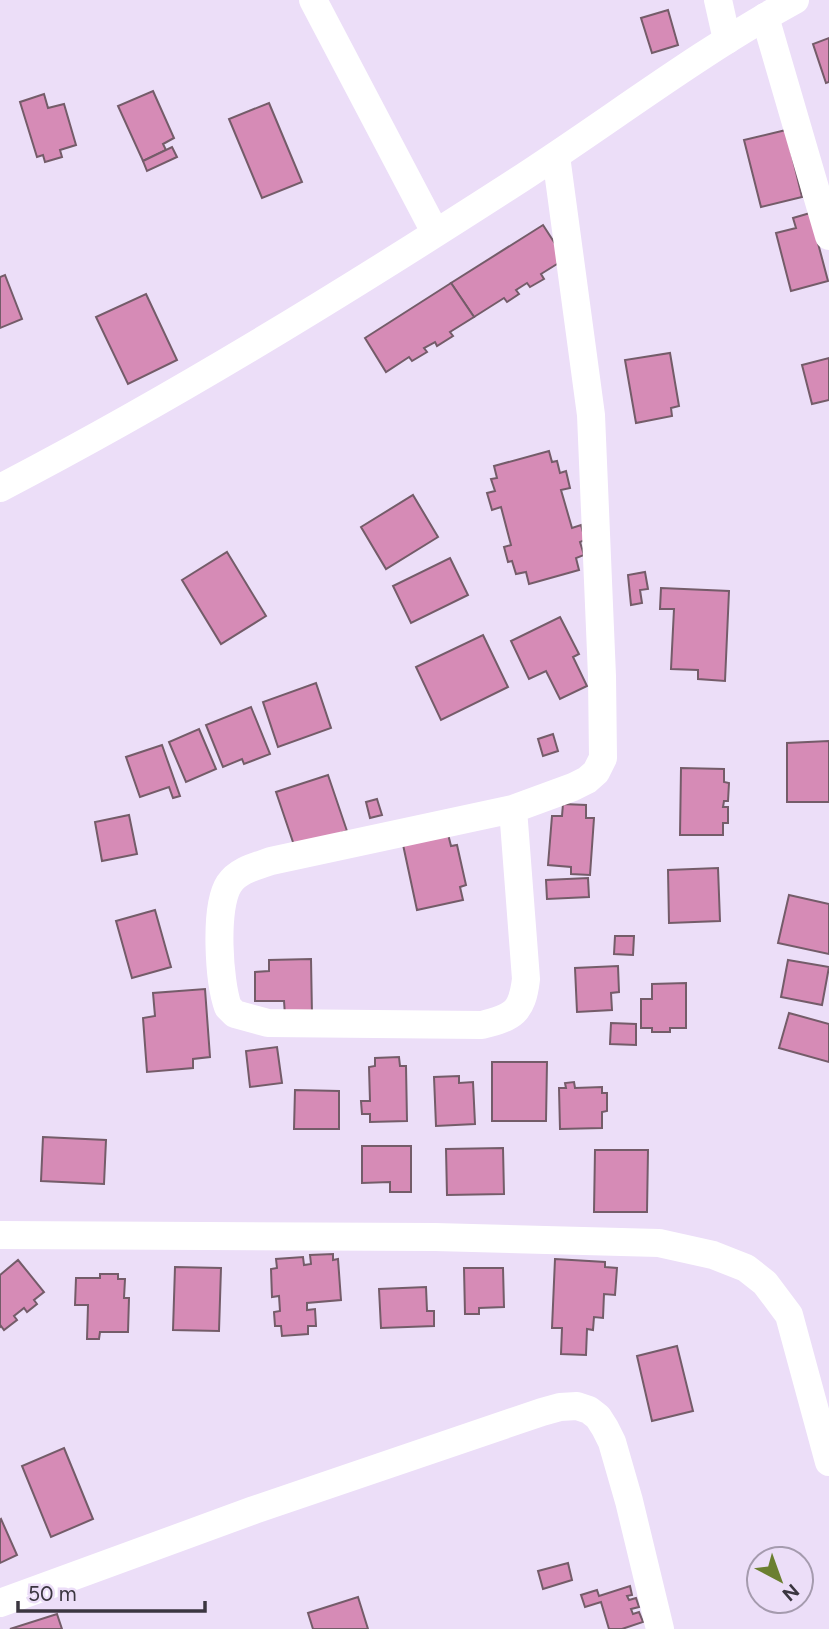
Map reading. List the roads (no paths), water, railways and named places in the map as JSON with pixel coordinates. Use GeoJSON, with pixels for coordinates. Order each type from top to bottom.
{"type":"FeatureCollection","features":[{"type":"Feature","properties":{"kind":"street"},"geometry":{"type":"LineString","coordinates":[[313,0],[435,232]]}},
{"type":"Feature","properties":{"kind":"street"},"geometry":{"type":"LineString","coordinates":[[718,0],[727,40]]}},
{"type":"Feature","properties":{"kind":"street"},"geometry":{"type":"LineString","coordinates":[[0,488],[264,339],[556,156],[727,40],[795,0]]}},
{"type":"Feature","properties":{"kind":"street"},"geometry":{"type":"LineString","coordinates":[[765,17],[829,236]]}},
{"type":"Feature","properties":{"kind":"street"},"geometry":{"type":"LineString","coordinates":[[513,810],[526,979],[521,1004],[508,1018],[482,1025],[268,1023],[235,1014],[228,1007],[219,933],[224,895],[237,876],[271,861],[513,810],[573,787],[596,772],[600,765],[604,743],[591,415],[556,156]]}},
{"type":"Feature","properties":{"kind":"street"},"geometry":{"type":"LineString","coordinates":[[0,1236],[448,1237],[659,1243],[713,1255],[746,1268],[765,1283],[789,1315],[829,1462]]}},
{"type":"Feature","properties":{"kind":"street"},"geometry":{"type":"LineString","coordinates":[[0,1603],[254,1510],[542,1412],[576,1406],[589,1410],[598,1417],[612,1442],[660,1629]]}}]}
